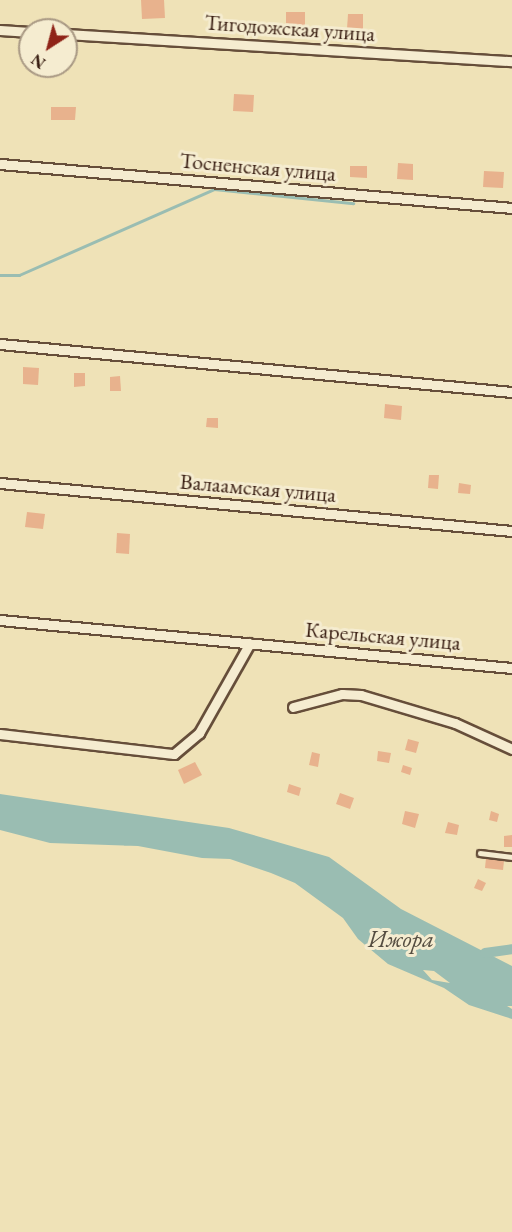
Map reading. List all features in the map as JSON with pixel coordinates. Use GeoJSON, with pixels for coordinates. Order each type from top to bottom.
{"type":"FeatureCollection","features":[{"type":"Feature","properties":{"kind":"street"},"geometry":{"type":"LineString","coordinates":[[0,30],[18,31]]}},
{"type":"Feature","properties":{"kind":"street","name":"Тигодожская улица"},"geometry":{"type":"LineString","coordinates":[[78,35],[512,61]]}},
{"type":"Feature","properties":{"kind":"street","name":"Тосненская улица"},"geometry":{"type":"LineString","coordinates":[[0,164],[512,208]]}},
{"type":"Feature","properties":{"kind":"street"},"geometry":{"type":"LineString","coordinates":[[0,344],[512,393]]}},
{"type":"Feature","properties":{"kind":"street","name":"Валаамская улица"},"geometry":{"type":"LineString","coordinates":[[0,483],[512,531]]}},
{"type":"Feature","properties":{"kind":"street","name":"Карельская улица"},"geometry":{"type":"LineString","coordinates":[[0,620],[512,668]]}},
{"type":"Feature","properties":{"kind":"street"},"geometry":{"type":"LineString","coordinates":[[0,734],[174,754],[199,733],[250,643]]}},
{"type":"Feature","properties":{"kind":"street"},"geometry":{"type":"LineString","coordinates":[[293,707],[342,694],[361,695],[455,723],[512,749]]}},
{"type":"Feature","properties":{"kind":"lane"},"geometry":{"type":"LineString","coordinates":[[480,853],[512,857]]}},
{"type":"Feature","properties":{"kind":"water","name":"Ижора"},"geometry":{"type":"Polygon","coordinates":[[[0,794],[229,828],[329,857],[401,909],[512,966],[512,1006],[507,1006],[512,1009],[512,1019],[469,1005],[444,988],[388,964],[358,939],[343,918],[295,883],[271,873],[230,859],[202,858],[138,846],[50,843],[0,830],[0,794]],[[423,970],[432,980],[450,983],[434,971],[423,970]]]}},
{"type":"Feature","properties":{"kind":"building"},"geometry":{"type":"Polygon","coordinates":[[[141,0],[164,0],[165,18],[142,19],[141,0]]]}},
{"type":"Feature","properties":{"kind":"building"},"geometry":{"type":"Polygon","coordinates":[[[286,12],[305,12],[305,28],[286,28],[286,12]]]}},
{"type":"Feature","properties":{"kind":"building"},"geometry":{"type":"Polygon","coordinates":[[[348,14],[363,14],[363,29],[347,29],[348,14]]]}},
{"type":"Feature","properties":{"kind":"building"},"geometry":{"type":"Polygon","coordinates":[[[234,94],[254,95],[253,112],[233,111],[234,94]]]}},
{"type":"Feature","properties":{"kind":"building"},"geometry":{"type":"Polygon","coordinates":[[[51,107],[76,107],[75,120],[51,120],[51,107]]]}},
{"type":"Feature","properties":{"kind":"building"},"geometry":{"type":"Polygon","coordinates":[[[398,163],[413,164],[413,180],[397,179],[398,163]]]}},
{"type":"Feature","properties":{"kind":"building"},"geometry":{"type":"Polygon","coordinates":[[[350,166],[367,166],[367,178],[350,177],[350,166]]]}},
{"type":"Feature","properties":{"kind":"building"},"geometry":{"type":"Polygon","coordinates":[[[484,171],[504,172],[503,188],[483,187],[484,171]]]}},
{"type":"Feature","properties":{"kind":"building"},"geometry":{"type":"Polygon","coordinates":[[[23,367],[39,368],[38,385],[23,384],[23,367]]]}},
{"type":"Feature","properties":{"kind":"building"},"geometry":{"type":"Polygon","coordinates":[[[74,373],[85,373],[85,386],[74,387],[74,373]]]}},
{"type":"Feature","properties":{"kind":"building"},"geometry":{"type":"Polygon","coordinates":[[[120,376],[121,391],[110,391],[110,377],[120,376]]]}},
{"type":"Feature","properties":{"kind":"building"},"geometry":{"type":"Polygon","coordinates":[[[385,404],[402,406],[401,420],[384,418],[385,404]]]}},
{"type":"Feature","properties":{"kind":"building"},"geometry":{"type":"Polygon","coordinates":[[[207,418],[218,418],[218,428],[206,427],[207,418]]]}},
{"type":"Feature","properties":{"kind":"building"},"geometry":{"type":"Polygon","coordinates":[[[429,475],[439,475],[438,489],[428,488],[429,475]]]}},
{"type":"Feature","properties":{"kind":"building"},"geometry":{"type":"Polygon","coordinates":[[[459,483],[471,485],[470,494],[458,493],[459,483]]]}},
{"type":"Feature","properties":{"kind":"building"},"geometry":{"type":"Polygon","coordinates":[[[27,512],[45,514],[43,529],[25,527],[27,512]]]}},
{"type":"Feature","properties":{"kind":"building"},"geometry":{"type":"Polygon","coordinates":[[[117,533],[130,534],[129,554],[116,553],[117,533]]]}},
{"type":"Feature","properties":{"kind":"building"},"geometry":{"type":"Polygon","coordinates":[[[408,739],[419,742],[416,753],[405,750],[408,739]]]}},
{"type":"Feature","properties":{"kind":"building"},"geometry":{"type":"Polygon","coordinates":[[[378,751],[391,753],[389,763],[377,761],[378,751]]]}},
{"type":"Feature","properties":{"kind":"building"},"geometry":{"type":"Polygon","coordinates":[[[312,752],[320,754],[318,767],[309,765],[312,752]]]}},
{"type":"Feature","properties":{"kind":"building"},"geometry":{"type":"Polygon","coordinates":[[[195,762],[202,775],[184,784],[178,770],[195,762]]]}},
{"type":"Feature","properties":{"kind":"building"},"geometry":{"type":"Polygon","coordinates":[[[403,765],[412,768],[410,775],[401,772],[403,765]]]}},
{"type":"Feature","properties":{"kind":"building"},"geometry":{"type":"Polygon","coordinates":[[[289,784],[301,788],[299,796],[287,792],[289,784]]]}},
{"type":"Feature","properties":{"kind":"building"},"geometry":{"type":"Polygon","coordinates":[[[340,793],[354,798],[350,809],[336,804],[340,793]]]}},
{"type":"Feature","properties":{"kind":"building"},"geometry":{"type":"Polygon","coordinates":[[[405,811],[419,814],[415,828],[402,824],[405,811]]]}},
{"type":"Feature","properties":{"kind":"building"},"geometry":{"type":"Polygon","coordinates":[[[491,811],[499,814],[497,822],[489,820],[491,811]]]}},
{"type":"Feature","properties":{"kind":"building"},"geometry":{"type":"Polygon","coordinates":[[[448,822],[459,825],[457,835],[445,833],[448,822]]]}},
{"type":"Feature","properties":{"kind":"building"},"geometry":{"type":"Polygon","coordinates":[[[512,835],[512,847],[504,847],[504,836],[512,835]]]}},
{"type":"Feature","properties":{"kind":"building"},"geometry":{"type":"Polygon","coordinates":[[[486,858],[504,861],[503,870],[485,868],[486,858]]]}},
{"type":"Feature","properties":{"kind":"building"},"geometry":{"type":"Polygon","coordinates":[[[478,879],[486,883],[482,891],[474,888],[478,879]]]}},
{"type":"Feature","properties":{"kind":"waterway"},"geometry":{"type":"LineString","coordinates":[[0,275],[19,275],[214,189],[353,203]]}},
{"type":"Feature","properties":{"kind":"waterway"},"geometry":{"type":"LineString","coordinates":[[485,953],[512,949]]}}]}
